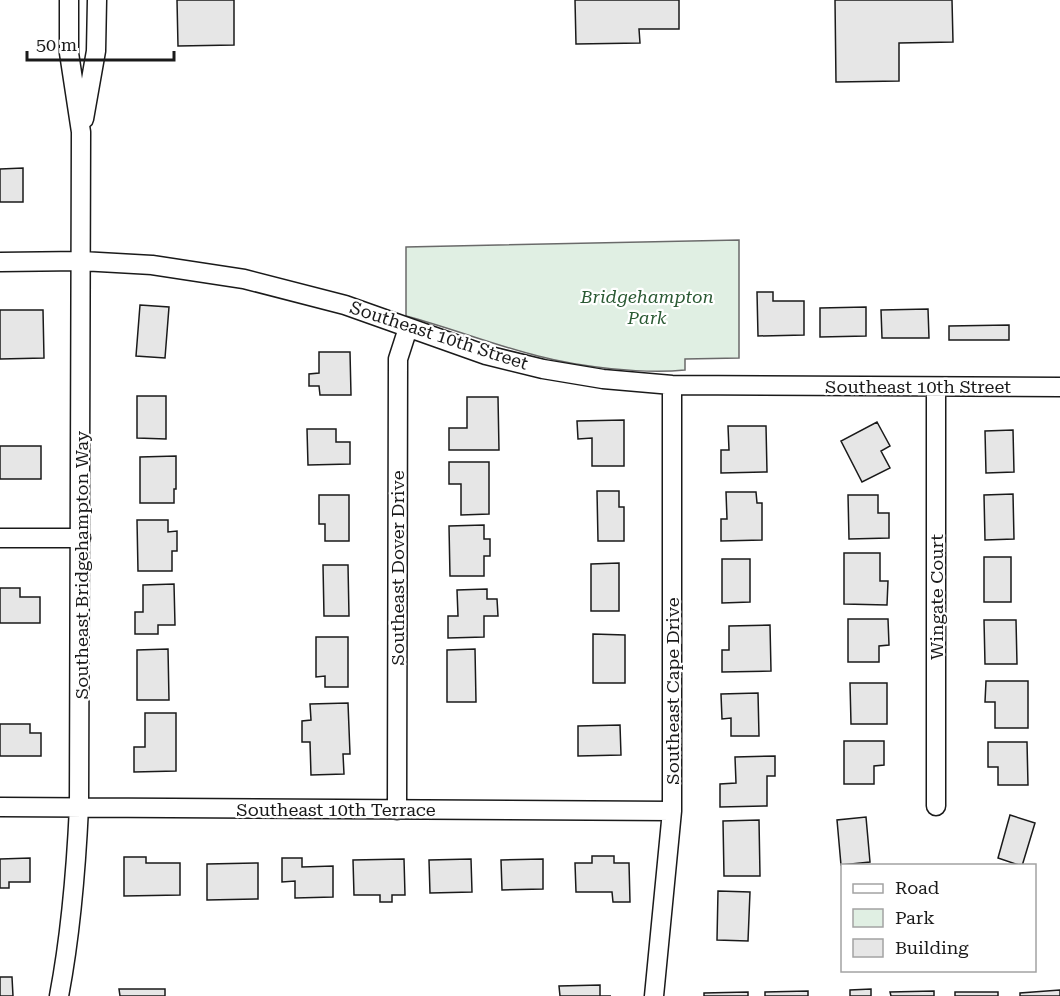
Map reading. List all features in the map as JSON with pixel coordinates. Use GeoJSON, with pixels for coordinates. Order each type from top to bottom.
{"type":"FeatureCollection","features":[{"type":"Feature","properties":{"kind":"street","name":"Southeast Bridgehampton Way"},"geometry":{"type":"LineString","coordinates":[[59,996],[70,934],[79,807],[81,132],[69,53],[69,0]]}},
{"type":"Feature","properties":{"kind":"street","name":"Southeast Bridgehampton Way"},"geometry":{"type":"LineString","coordinates":[[81,132],[96,51],[97,0]]}},
{"type":"Feature","properties":{"kind":"street","name":"Southeast 10th Street"},"geometry":{"type":"LineString","coordinates":[[0,262],[81,261],[152,266],[244,279],[345,305],[486,355],[543,369],[603,379],[672,385],[1060,387]]}},
{"type":"Feature","properties":{"kind":"street","name":"Southeast Dover Drive"},"geometry":{"type":"LineString","coordinates":[[397,810],[398,359],[408,327]]}},
{"type":"Feature","properties":{"kind":"street","name":"Southeast Cape Drive"},"geometry":{"type":"LineString","coordinates":[[654,996],[672,811],[672,385]]}},
{"type":"Feature","properties":{"kind":"street","name":"Wingate Court"},"geometry":{"type":"LineString","coordinates":[[936,387],[936,806]]}},
{"type":"Feature","properties":{"kind":"street"},"geometry":{"type":"LineString","coordinates":[[0,538],[81,538]]}},
{"type":"Feature","properties":{"kind":"street","name":"Southeast 10th Terrace"},"geometry":{"type":"LineString","coordinates":[[0,807],[672,811]]}},
{"type":"Feature","properties":{"kind":"green space","name":"Bridgehampton Park"},"geometry":{"type":"Polygon","coordinates":[[[739,240],[739,358],[685,359],[685,370],[668,371],[592,366],[522,352],[406,316],[406,247],[739,240]]]}},
{"type":"Feature","properties":{"kind":"building"},"geometry":{"type":"Polygon","coordinates":[[[177,0],[234,0],[234,45],[178,46],[177,0]]]}},
{"type":"Feature","properties":{"kind":"building"},"geometry":{"type":"Polygon","coordinates":[[[575,0],[679,0],[679,29],[639,29],[640,43],[576,44],[575,0]]]}},
{"type":"Feature","properties":{"kind":"building"},"geometry":{"type":"Polygon","coordinates":[[[835,0],[952,0],[953,42],[899,43],[899,81],[836,82],[835,0]]]}},
{"type":"Feature","properties":{"kind":"building"},"geometry":{"type":"Polygon","coordinates":[[[23,168],[23,202],[0,202],[0,169],[23,168]]]}},
{"type":"Feature","properties":{"kind":"building"},"geometry":{"type":"Polygon","coordinates":[[[757,292],[773,292],[773,301],[804,301],[804,335],[758,336],[757,292]]]}},
{"type":"Feature","properties":{"kind":"building"},"geometry":{"type":"Polygon","coordinates":[[[140,305],[169,307],[165,358],[136,356],[140,305]]]}},
{"type":"Feature","properties":{"kind":"building"},"geometry":{"type":"Polygon","coordinates":[[[866,307],[866,336],[820,337],[820,308],[866,307]]]}},
{"type":"Feature","properties":{"kind":"building"},"geometry":{"type":"Polygon","coordinates":[[[928,309],[929,338],[882,338],[881,310],[928,309]]]}},
{"type":"Feature","properties":{"kind":"building"},"geometry":{"type":"Polygon","coordinates":[[[0,310],[43,310],[44,358],[0,359],[0,310]]]}},
{"type":"Feature","properties":{"kind":"building"},"geometry":{"type":"Polygon","coordinates":[[[1009,325],[1009,340],[949,340],[949,326],[1009,325]]]}},
{"type":"Feature","properties":{"kind":"building"},"geometry":{"type":"Polygon","coordinates":[[[319,352],[350,352],[351,395],[320,395],[319,386],[309,386],[309,374],[319,373],[319,352]]]}},
{"type":"Feature","properties":{"kind":"building"},"geometry":{"type":"Polygon","coordinates":[[[137,396],[166,396],[166,439],[137,438],[137,396]]]}},
{"type":"Feature","properties":{"kind":"building"},"geometry":{"type":"Polygon","coordinates":[[[467,397],[498,397],[499,450],[449,450],[449,428],[467,428],[467,397]]]}},
{"type":"Feature","properties":{"kind":"building"},"geometry":{"type":"Polygon","coordinates":[[[624,420],[624,466],[592,466],[592,438],[578,439],[577,421],[624,420]]]}},
{"type":"Feature","properties":{"kind":"building"},"geometry":{"type":"Polygon","coordinates":[[[877,422],[890,446],[881,451],[890,468],[862,482],[841,441],[877,422]]]}},
{"type":"Feature","properties":{"kind":"building"},"geometry":{"type":"Polygon","coordinates":[[[728,426],[766,426],[767,472],[721,473],[721,450],[729,450],[728,426]]]}},
{"type":"Feature","properties":{"kind":"building"},"geometry":{"type":"Polygon","coordinates":[[[307,429],[336,429],[336,442],[350,442],[350,464],[308,465],[307,429]]]}},
{"type":"Feature","properties":{"kind":"building"},"geometry":{"type":"Polygon","coordinates":[[[1013,430],[1014,472],[986,473],[985,431],[1013,430]]]}},
{"type":"Feature","properties":{"kind":"building"},"geometry":{"type":"Polygon","coordinates":[[[0,446],[41,446],[41,479],[0,479],[0,446]]]}},
{"type":"Feature","properties":{"kind":"building"},"geometry":{"type":"Polygon","coordinates":[[[176,456],[174,503],[140,503],[140,457],[176,456]]]}},
{"type":"Feature","properties":{"kind":"building"},"geometry":{"type":"Polygon","coordinates":[[[449,462],[489,462],[489,514],[461,515],[461,484],[449,484],[449,462]]]}},
{"type":"Feature","properties":{"kind":"building"},"geometry":{"type":"Polygon","coordinates":[[[597,491],[619,491],[619,507],[624,507],[624,541],[598,541],[597,491]]]}},
{"type":"Feature","properties":{"kind":"building"},"geometry":{"type":"Polygon","coordinates":[[[726,492],[756,492],[757,503],[762,503],[762,540],[721,541],[721,519],[727,519],[726,492]]]}},
{"type":"Feature","properties":{"kind":"building"},"geometry":{"type":"Polygon","coordinates":[[[1013,494],[1014,539],[985,540],[984,495],[1013,494]]]}},
{"type":"Feature","properties":{"kind":"building"},"geometry":{"type":"Polygon","coordinates":[[[319,495],[349,495],[349,541],[325,541],[325,524],[319,524],[319,495]]]}},
{"type":"Feature","properties":{"kind":"building"},"geometry":{"type":"Polygon","coordinates":[[[848,495],[878,495],[878,513],[889,513],[889,538],[849,539],[848,495]]]}},
{"type":"Feature","properties":{"kind":"building"},"geometry":{"type":"Polygon","coordinates":[[[137,520],[168,520],[168,532],[177,531],[177,551],[172,551],[172,571],[138,571],[137,520]]]}},
{"type":"Feature","properties":{"kind":"building"},"geometry":{"type":"Polygon","coordinates":[[[484,525],[484,539],[490,539],[490,556],[484,556],[484,576],[450,576],[449,526],[484,525]]]}},
{"type":"Feature","properties":{"kind":"building"},"geometry":{"type":"Polygon","coordinates":[[[844,553],[880,553],[880,581],[888,581],[887,605],[844,604],[844,553]]]}},
{"type":"Feature","properties":{"kind":"building"},"geometry":{"type":"Polygon","coordinates":[[[984,557],[1011,557],[1011,602],[984,602],[984,557]]]}},
{"type":"Feature","properties":{"kind":"building"},"geometry":{"type":"Polygon","coordinates":[[[722,559],[750,559],[750,602],[722,603],[722,559]]]}},
{"type":"Feature","properties":{"kind":"building"},"geometry":{"type":"Polygon","coordinates":[[[619,563],[619,611],[591,611],[591,564],[619,563]]]}},
{"type":"Feature","properties":{"kind":"building"},"geometry":{"type":"Polygon","coordinates":[[[323,565],[348,565],[349,616],[324,616],[323,565]]]}},
{"type":"Feature","properties":{"kind":"building"},"geometry":{"type":"Polygon","coordinates":[[[174,584],[175,625],[158,625],[158,634],[135,634],[135,612],[143,612],[143,585],[174,584]]]}},
{"type":"Feature","properties":{"kind":"building"},"geometry":{"type":"Polygon","coordinates":[[[0,588],[20,588],[20,597],[40,597],[40,623],[0,623],[0,588]]]}},
{"type":"Feature","properties":{"kind":"building"},"geometry":{"type":"Polygon","coordinates":[[[487,589],[487,599],[497,599],[498,616],[484,616],[484,637],[448,638],[448,616],[458,616],[457,590],[487,589]]]}},
{"type":"Feature","properties":{"kind":"building"},"geometry":{"type":"Polygon","coordinates":[[[848,619],[888,619],[889,645],[879,646],[879,662],[848,662],[848,619]]]}},
{"type":"Feature","properties":{"kind":"building"},"geometry":{"type":"Polygon","coordinates":[[[984,620],[1016,620],[1017,664],[985,664],[984,620]]]}},
{"type":"Feature","properties":{"kind":"building"},"geometry":{"type":"Polygon","coordinates":[[[770,625],[771,671],[722,672],[722,650],[729,650],[729,626],[770,625]]]}},
{"type":"Feature","properties":{"kind":"building"},"geometry":{"type":"Polygon","coordinates":[[[593,634],[625,635],[625,683],[593,683],[593,634]]]}},
{"type":"Feature","properties":{"kind":"building"},"geometry":{"type":"Polygon","coordinates":[[[316,637],[348,637],[348,687],[325,687],[325,676],[316,677],[316,637]]]}},
{"type":"Feature","properties":{"kind":"building"},"geometry":{"type":"Polygon","coordinates":[[[168,649],[169,700],[137,700],[137,650],[168,649]]]}},
{"type":"Feature","properties":{"kind":"building"},"geometry":{"type":"Polygon","coordinates":[[[475,649],[476,702],[447,702],[447,650],[475,649]]]}},
{"type":"Feature","properties":{"kind":"building"},"geometry":{"type":"Polygon","coordinates":[[[986,681],[1028,681],[1028,728],[995,728],[995,702],[985,702],[986,681]]]}},
{"type":"Feature","properties":{"kind":"building"},"geometry":{"type":"Polygon","coordinates":[[[850,683],[887,683],[887,724],[851,724],[850,683]]]}},
{"type":"Feature","properties":{"kind":"building"},"geometry":{"type":"Polygon","coordinates":[[[758,693],[759,736],[731,736],[731,718],[722,719],[721,694],[758,693]]]}},
{"type":"Feature","properties":{"kind":"building"},"geometry":{"type":"Polygon","coordinates":[[[348,703],[350,754],[343,754],[344,774],[311,775],[310,742],[302,742],[302,721],[311,720],[310,704],[348,703]]]}},
{"type":"Feature","properties":{"kind":"building"},"geometry":{"type":"Polygon","coordinates":[[[145,713],[176,713],[176,771],[134,772],[134,747],[145,747],[145,713]]]}},
{"type":"Feature","properties":{"kind":"building"},"geometry":{"type":"Polygon","coordinates":[[[0,724],[30,724],[30,733],[41,733],[41,756],[0,756],[0,724]]]}},
{"type":"Feature","properties":{"kind":"building"},"geometry":{"type":"Polygon","coordinates":[[[620,725],[621,755],[578,756],[578,726],[620,725]]]}},
{"type":"Feature","properties":{"kind":"building"},"geometry":{"type":"Polygon","coordinates":[[[844,741],[884,741],[884,765],[874,766],[874,784],[844,784],[844,741]]]}},
{"type":"Feature","properties":{"kind":"building"},"geometry":{"type":"Polygon","coordinates":[[[988,742],[1027,742],[1028,785],[998,785],[998,767],[988,767],[988,742]]]}},
{"type":"Feature","properties":{"kind":"building"},"geometry":{"type":"Polygon","coordinates":[[[775,756],[775,776],[767,776],[767,806],[720,807],[720,784],[736,783],[735,757],[775,756]]]}},
{"type":"Feature","properties":{"kind":"building"},"geometry":{"type":"Polygon","coordinates":[[[1010,815],[1035,823],[1023,864],[998,858],[1010,815]]]}},
{"type":"Feature","properties":{"kind":"building"},"geometry":{"type":"Polygon","coordinates":[[[866,817],[870,862],[841,865],[837,820],[866,817]]]}},
{"type":"Feature","properties":{"kind":"building"},"geometry":{"type":"Polygon","coordinates":[[[759,820],[760,876],[724,876],[723,821],[759,820]]]}},
{"type":"Feature","properties":{"kind":"building"},"geometry":{"type":"Polygon","coordinates":[[[592,856],[614,856],[614,863],[629,863],[630,902],[613,902],[612,892],[576,892],[575,863],[592,863],[592,856]]]}},
{"type":"Feature","properties":{"kind":"building"},"geometry":{"type":"Polygon","coordinates":[[[124,857],[146,857],[146,863],[180,863],[180,895],[124,896],[124,857]]]}},
{"type":"Feature","properties":{"kind":"building"},"geometry":{"type":"Polygon","coordinates":[[[30,858],[30,882],[9,882],[9,888],[0,888],[0,859],[30,858]]]}},
{"type":"Feature","properties":{"kind":"building"},"geometry":{"type":"Polygon","coordinates":[[[282,858],[302,858],[302,867],[333,866],[333,897],[295,898],[295,881],[282,882],[282,858]]]}},
{"type":"Feature","properties":{"kind":"building"},"geometry":{"type":"Polygon","coordinates":[[[404,859],[405,895],[392,895],[392,902],[380,902],[380,895],[354,895],[353,860],[404,859]]]}},
{"type":"Feature","properties":{"kind":"building"},"geometry":{"type":"Polygon","coordinates":[[[471,859],[472,892],[430,893],[429,860],[471,859]]]}},
{"type":"Feature","properties":{"kind":"building"},"geometry":{"type":"Polygon","coordinates":[[[543,859],[543,889],[502,890],[501,860],[543,859]]]}},
{"type":"Feature","properties":{"kind":"building"},"geometry":{"type":"Polygon","coordinates":[[[258,863],[258,899],[207,900],[207,864],[258,863]]]}},
{"type":"Feature","properties":{"kind":"building"},"geometry":{"type":"Polygon","coordinates":[[[718,891],[750,892],[748,941],[717,940],[718,891]]]}},
{"type":"Feature","properties":{"kind":"building"},"geometry":{"type":"Polygon","coordinates":[[[0,977],[12,977],[13,996],[0,996],[0,977]]]}},
{"type":"Feature","properties":{"kind":"building"},"geometry":{"type":"Polygon","coordinates":[[[600,985],[600,996],[560,996],[559,986],[600,985]]]}},
{"type":"Feature","properties":{"kind":"building"},"geometry":{"type":"Polygon","coordinates":[[[119,989],[165,989],[165,996],[120,996],[119,989]]]}},
{"type":"Feature","properties":{"kind":"building"},"geometry":{"type":"Polygon","coordinates":[[[871,989],[871,996],[850,996],[850,990],[871,989]]]}},
{"type":"Feature","properties":{"kind":"building"},"geometry":{"type":"Polygon","coordinates":[[[1060,990],[1060,996],[1020,996],[1020,993],[1060,990]]]}},
{"type":"Feature","properties":{"kind":"building"},"geometry":{"type":"Polygon","coordinates":[[[808,991],[808,996],[765,996],[765,992],[808,991]]]}},
{"type":"Feature","properties":{"kind":"building"},"geometry":{"type":"Polygon","coordinates":[[[934,991],[934,996],[891,996],[890,992],[934,991]]]}},
{"type":"Feature","properties":{"kind":"building"},"geometry":{"type":"Polygon","coordinates":[[[748,992],[748,996],[704,996],[704,993],[748,992]]]}},
{"type":"Feature","properties":{"kind":"building"},"geometry":{"type":"Polygon","coordinates":[[[955,992],[998,992],[998,996],[955,996],[955,992]]]}}]}
